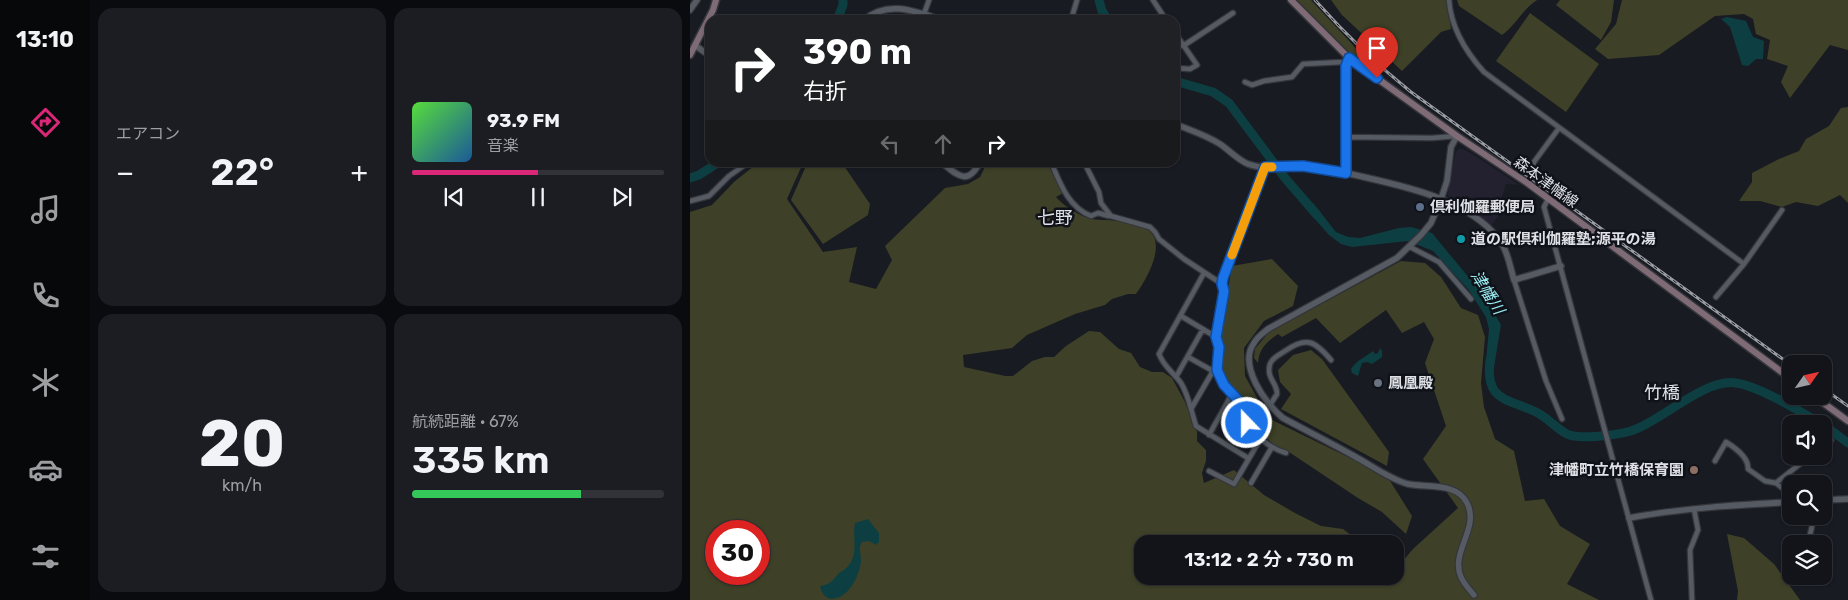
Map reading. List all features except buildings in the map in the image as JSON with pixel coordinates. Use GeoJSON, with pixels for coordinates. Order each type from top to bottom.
{"type":"FeatureCollection","features":[{"type":"Feature","properties":{"kind":"main road"},"geometry":{"type":"LineString","coordinates":[[709,15],[716,0]]}},
{"type":"Feature","properties":{"kind":"main road","name":"森本津幡線"},"geometry":{"type":"LineString","coordinates":[[1290,0],[1349,58],[1457,136],[1526,182],[1782,372]]}},
{"type":"Feature","properties":{"kind":"main road"},"geometry":{"type":"LineString","coordinates":[[690,55],[705,25]]}},
{"type":"Feature","properties":{"kind":"main road"},"geometry":{"type":"LineString","coordinates":[[1826,405],[1848,421]]}},
{"type":"Feature","properties":{"kind":"street"},"geometry":{"type":"LineString","coordinates":[[690,10],[697,0]]}},
{"type":"Feature","properties":{"kind":"street"},"geometry":{"type":"LineString","coordinates":[[924,14],[930,0]]}},
{"type":"Feature","properties":{"kind":"street"},"geometry":{"type":"LineString","coordinates":[[1072,15],[1077,0]]}},
{"type":"Feature","properties":{"kind":"street"},"geometry":{"type":"LineString","coordinates":[[1154,0],[1163,15]]}},
{"type":"Feature","properties":{"kind":"street"},"geometry":{"type":"LineString","coordinates":[[1449,0],[1454,25],[1466,51],[1484,72],[1744,264]]}},
{"type":"Feature","properties":{"kind":"street"},"geometry":{"type":"LineString","coordinates":[[869,15],[873,11],[894,5],[903,6],[927,15]]}},
{"type":"Feature","properties":{"kind":"street"},"geometry":{"type":"LineString","coordinates":[[1183,46],[1233,13]]}},
{"type":"Feature","properties":{"kind":"street"},"geometry":{"type":"LineString","coordinates":[[1180,41],[1197,65],[1190,68],[1180,68]]}},
{"type":"Feature","properties":{"kind":"street"},"geometry":{"type":"LineString","coordinates":[[696,46],[705,52]]}},
{"type":"Feature","properties":{"kind":"street"},"geometry":{"type":"LineString","coordinates":[[1245,82],[1252,85],[1264,81],[1292,77],[1303,64],[1343,62],[1349,58]]}},
{"type":"Feature","properties":{"kind":"street"},"geometry":{"type":"LineString","coordinates":[[1346,173],[1346,66],[1349,58]]}},
{"type":"Feature","properties":{"kind":"street"},"geometry":{"type":"LineString","coordinates":[[1180,126],[1210,139],[1248,164],[1265,167],[1303,166],[1346,173],[1403,186],[1457,206],[1488,228],[1503,245],[1546,381],[1562,419]]}},
{"type":"Feature","properties":{"kind":"street"},"geometry":{"type":"LineString","coordinates":[[1532,169],[1534,162],[1559,128]]}},
{"type":"Feature","properties":{"kind":"street"},"geometry":{"type":"LineString","coordinates":[[1345,137],[1432,138],[1457,136]]}},
{"type":"Feature","properties":{"kind":"street"},"geometry":{"type":"LineString","coordinates":[[1457,136],[1451,147],[1447,181],[1441,199],[1431,222],[1410,247],[1397,258],[1268,329],[1254,342],[1251,348],[1250,363],[1252,375],[1274,411],[1283,418],[1392,477],[1410,484],[1450,489],[1459,492],[1469,505],[1471,513],[1458,561],[1458,568],[1460,577],[1474,595]]}},
{"type":"Feature","properties":{"kind":"street"},"geometry":{"type":"LineString","coordinates":[[690,201],[709,196],[729,176],[742,167]]}},
{"type":"Feature","properties":{"kind":"street"},"geometry":{"type":"LineString","coordinates":[[947,167],[959,176],[967,177],[975,172],[978,167]]}},
{"type":"Feature","properties":{"kind":"street"},"geometry":{"type":"LineString","coordinates":[[1052,167],[1072,203],[1091,216],[1098,213],[1150,227],[1159,239],[1204,273],[1222,284]]}},
{"type":"Feature","properties":{"kind":"street"},"geometry":{"type":"LineString","coordinates":[[1086,167],[1099,192],[1101,203],[1111,216]]}},
{"type":"Feature","properties":{"kind":"street"},"geometry":{"type":"LineString","coordinates":[[1191,409],[1215,371],[1219,347],[1216,337],[1224,291],[1222,284],[1265,167]]}},
{"type":"Feature","properties":{"kind":"street"},"geometry":{"type":"LineString","coordinates":[[1548,199],[1544,207],[1651,600]]}},
{"type":"Feature","properties":{"kind":"street"},"geometry":{"type":"LineString","coordinates":[[1716,297],[1744,264],[1782,210]]}},
{"type":"Feature","properties":{"kind":"street"},"geometry":{"type":"LineString","coordinates":[[1410,247],[1439,262],[1471,299]]}},
{"type":"Feature","properties":{"kind":"street"},"geometry":{"type":"LineString","coordinates":[[1514,280],[1561,266]]}},
{"type":"Feature","properties":{"kind":"street"},"geometry":{"type":"LineString","coordinates":[[1204,273],[1158,354],[1168,370],[1176,377],[1186,394],[1196,426],[1248,458]]}},
{"type":"Feature","properties":{"kind":"street"},"geometry":{"type":"LineString","coordinates":[[1181,316],[1216,337]]}},
{"type":"Feature","properties":{"kind":"street"},"geometry":{"type":"LineString","coordinates":[[1176,377],[1204,329]]}},
{"type":"Feature","properties":{"kind":"street"},"geometry":{"type":"LineString","coordinates":[[1270,405],[1277,394],[1276,387],[1270,379],[1270,366],[1274,358],[1300,342],[1307,342],[1319,346],[1330,360]]}},
{"type":"Feature","properties":{"kind":"street"},"geometry":{"type":"LineString","coordinates":[[1188,357],[1215,371],[1242,406],[1247,423],[1272,447],[1286,453]]}},
{"type":"Feature","properties":{"kind":"street"},"geometry":{"type":"LineString","coordinates":[[1209,435],[1232,394]]}},
{"type":"Feature","properties":{"kind":"street"},"geometry":{"type":"LineString","coordinates":[[1209,471],[1234,484],[1261,438]]}},
{"type":"Feature","properties":{"kind":"street"},"geometry":{"type":"LineString","coordinates":[[1715,462],[1726,442],[1742,454],[1748,464],[1748,469],[1765,481],[1776,483],[1782,488]]}},
{"type":"Feature","properties":{"kind":"street"},"geometry":{"type":"LineString","coordinates":[[1251,483],[1272,447]]}},
{"type":"Feature","properties":{"kind":"street"},"geometry":{"type":"LineString","coordinates":[[1776,483],[1799,465]]}},
{"type":"Feature","properties":{"kind":"street"},"geometry":{"type":"LineString","coordinates":[[1832,500],[1848,499]]}},
{"type":"Feature","properties":{"kind":"street"},"geometry":{"type":"LineString","coordinates":[[1629,518],[1694,509],[1782,503]]}},
{"type":"Feature","properties":{"kind":"street"},"geometry":{"type":"LineString","coordinates":[[1692,600],[1690,550],[1698,530],[1694,509]]}},
{"type":"Feature","properties":{"kind":"shaded area"},"geometry":{"type":"Polygon","coordinates":[[[1296,0],[1311,0],[1365,58],[1358,61],[1296,0]]]}},
{"type":"Feature","properties":{"kind":"shaded area"},"geometry":{"type":"Polygon","coordinates":[[[1331,0],[1447,0],[1451,29],[1441,32],[1402,71],[1342,15],[1331,0]]]}},
{"type":"Feature","properties":{"kind":"shaded area"},"geometry":{"type":"Polygon","coordinates":[[[1457,0],[1537,0],[1502,35],[1459,6],[1457,0]]]}},
{"type":"Feature","properties":{"kind":"shaded area"},"geometry":{"type":"Polygon","coordinates":[[[1560,0],[1614,0],[1611,22],[1601,40],[1556,5],[1560,0]]]}},
{"type":"Feature","properties":{"kind":"shaded area"},"geometry":{"type":"Polygon","coordinates":[[[1622,0],[1848,0],[1848,50],[1830,45],[1790,98],[1781,82],[1788,66],[1767,59],[1770,40],[1756,34],[1753,19],[1744,14],[1715,16],[1659,55],[1608,59],[1595,49],[1616,24],[1622,0]]]}},
{"type":"Feature","properties":{"kind":"shaded area"},"geometry":{"type":"Polygon","coordinates":[[[1530,13],[1599,64],[1566,112],[1496,61],[1530,13]]]}},
{"type":"Feature","properties":{"kind":"shaded area"},"geometry":{"type":"Polygon","coordinates":[[[1727,17],[1746,21],[1753,37],[1764,41],[1763,59],[1756,59],[1748,66],[1742,65],[1730,27],[1721,19],[1727,17]]]}},
{"type":"Feature","properties":{"kind":"shaded area"},"geometry":{"type":"Polygon","coordinates":[[[1848,107],[1848,203],[1840,195],[1818,206],[1796,202],[1782,207],[1760,201],[1739,201],[1752,182],[1752,173],[1799,151],[1806,139],[1829,126],[1841,108],[1848,107]]]}},
{"type":"Feature","properties":{"kind":"shaded area"},"geometry":{"type":"Polygon","coordinates":[[[1459,149],[1463,149],[1477,157],[1519,185],[1506,184],[1497,212],[1498,216],[1491,226],[1451,200],[1448,195],[1449,181],[1456,152],[1459,149]]]}},
{"type":"Feature","properties":{"kind":"shaded area"},"geometry":{"type":"Polygon","coordinates":[[[753,167],[801,167],[787,199],[823,252],[857,247],[849,282],[876,289],[892,260],[885,246],[945,188],[968,184],[980,177],[985,167],[1049,167],[1063,193],[1056,197],[1071,209],[1092,219],[1119,221],[1146,228],[1153,234],[1156,242],[1156,251],[1150,271],[1136,294],[1128,294],[1112,299],[1105,305],[1075,314],[1027,335],[1012,348],[963,355],[964,367],[1013,376],[1032,361],[1045,357],[1054,357],[1066,346],[1089,331],[1100,332],[1119,349],[1131,353],[1140,367],[1152,372],[1163,372],[1172,378],[1185,402],[1197,432],[1197,441],[1206,450],[1206,461],[1202,473],[1204,483],[1234,470],[1264,495],[1295,513],[1321,526],[1343,529],[1351,535],[1134,535],[1134,585],[1404,585],[1404,560],[1458,508],[1423,459],[1446,426],[1425,363],[1434,339],[1424,322],[1402,333],[1386,310],[1340,343],[1316,318],[1282,337],[1278,334],[1264,346],[1258,363],[1254,358],[1255,349],[1269,332],[1401,261],[1425,263],[1441,277],[1461,308],[1478,315],[1485,337],[1481,383],[1484,407],[1495,439],[1514,451],[1525,501],[1544,499],[1560,526],[1590,544],[1567,584],[1599,600],[690,600],[690,212],[712,205],[734,182],[753,167]]]}},
{"type":"Feature","properties":{"kind":"shaded area"},"geometry":{"type":"Polygon","coordinates":[[[806,167],[845,167],[870,204],[868,215],[823,244],[791,200],[806,167]]]}},
{"type":"Feature","properties":{"kind":"shaded area"},"geometry":{"type":"Polygon","coordinates":[[[1313,203],[1336,232],[1348,237],[1360,238],[1399,228],[1411,227],[1432,233],[1485,297],[1501,325],[1493,373],[1485,371],[1489,329],[1486,317],[1468,289],[1433,251],[1408,241],[1352,247],[1341,244],[1329,235],[1305,208],[1313,203]]]}},
{"type":"Feature","properties":{"kind":"shaded area"},"geometry":{"type":"Polygon","coordinates":[[[1272,259],[1298,286],[1293,306],[1264,321],[1244,348],[1245,376],[1261,405],[1274,421],[1387,476],[1412,516],[1406,534],[1382,512],[1286,450],[1275,446],[1249,421],[1248,410],[1242,399],[1228,387],[1220,373],[1221,330],[1232,266],[1272,259]]]}},
{"type":"Feature","properties":{"kind":"shaded area"},"geometry":{"type":"Polygon","coordinates":[[[1380,348],[1382,357],[1372,364],[1362,363],[1358,376],[1352,373],[1351,369],[1355,364],[1373,351],[1375,354],[1378,353],[1380,348]]]}},
{"type":"Feature","properties":{"kind":"shaded area"},"geometry":{"type":"Polygon","coordinates":[[[1311,350],[1322,359],[1389,452],[1387,466],[1281,409],[1291,394],[1280,382],[1278,370],[1293,355],[1311,350]]]}},
{"type":"Feature","properties":{"kind":"shaded area"},"geometry":{"type":"Polygon","coordinates":[[[868,519],[879,533],[879,542],[876,545],[869,541],[862,542],[860,548],[861,561],[855,581],[848,591],[840,597],[832,599],[826,597],[820,586],[831,582],[848,566],[854,551],[855,523],[868,519]]]}},
{"type":"Feature","properties":{"kind":"shaded area"},"geometry":{"type":"Polygon","coordinates":[[[1727,534],[1744,538],[1774,564],[1782,575],[1782,585],[1789,585],[1800,600],[1737,600],[1738,591],[1727,534]]]}},
{"type":"Feature","properties":{"kind":"waterway"},"geometry":{"type":"LineString","coordinates":[[839,15],[843,0]]}},
{"type":"Feature","properties":{"kind":"waterway","name":"津幡川"},"geometry":{"type":"LineString","coordinates":[[1099,0],[1105,15]]}},
{"type":"Feature","properties":{"kind":"waterway","name":"津幡川"},"geometry":{"type":"LineString","coordinates":[[1180,82],[1213,92],[1229,103],[1285,178],[1317,215]]}},
{"type":"Feature","properties":{"kind":"waterway"},"geometry":{"type":"LineString","coordinates":[[690,178],[711,167]]}},
{"type":"Feature","properties":{"kind":"waterway","name":"津幡川"},"geometry":{"type":"LineString","coordinates":[[1490,360],[1489,373],[1494,391],[1507,400],[1536,412],[1563,432],[1573,436],[1598,436],[1631,431],[1656,419],[1710,387],[1724,383],[1736,383],[1756,389],[1806,415]]}},
{"type":"Feature","properties":{"kind":"waterway","name":"津幡川"},"geometry":{"type":"LineString","coordinates":[[1832,431],[1848,443]]}},
{"type":"Feature","properties":{"kind":"railway"},"geometry":{"type":"LineString","coordinates":[[1315,0],[1361,48],[1411,92],[1782,359]]}},
{"type":"Feature","properties":{"kind":"railway"},"geometry":{"type":"LineString","coordinates":[[1832,395],[1848,406]]}},
{"type":"Feature","properties":{"kind":"slow traffic"},"geometry":{"type":"LineString","coordinates":[[1232,255],[1265,167],[1272,167]]}},
{"type":"Feature","properties":{"kind":"place","name":"倶利伽羅郵便局"},"geometry":{"type":"Point","coordinates":[1420,207]}},
{"type":"Feature","properties":{"kind":"place","name":"道の駅倶利伽羅塾;源平の湯"},"geometry":{"type":"Point","coordinates":[1461,239]}},
{"type":"Feature","properties":{"kind":"place","name":"鳳凰殿"},"geometry":{"type":"Point","coordinates":[1378,383]}},
{"type":"Feature","properties":{"kind":"place","name":"津幡町立竹橋保育園"},"geometry":{"type":"Point","coordinates":[1694,470]}},
{"type":"Feature","properties":{"kind":"district","name":"七野"},"geometry":{"type":"Point","coordinates":[1055,218]}},
{"type":"Feature","properties":{"kind":"district","name":"竹橋"},"geometry":{"type":"Point","coordinates":[1662,393]}},
{"type":"Feature","properties":{"kind":"route"},"geometry":{"type":"LineString","coordinates":[[1247,423],[1239,401],[1219,377],[1217,370],[1219,347],[1216,337],[1224,291],[1223,278],[1245,218],[1265,167],[1303,166],[1346,173],[1346,66],[1349,58],[1377,78]]}}]}
